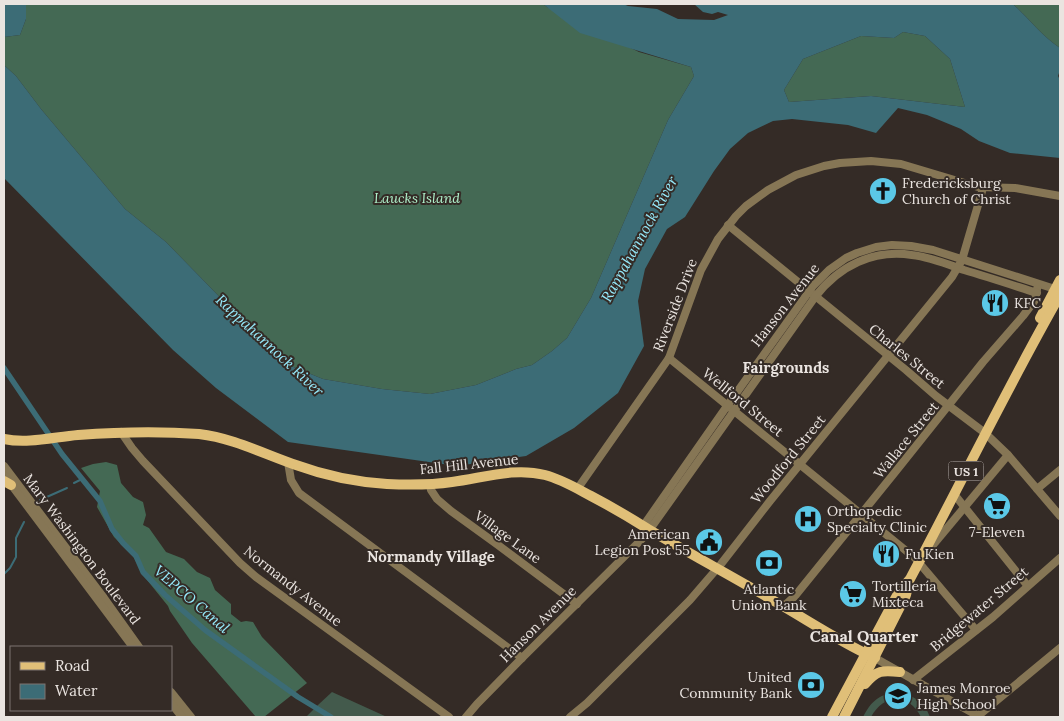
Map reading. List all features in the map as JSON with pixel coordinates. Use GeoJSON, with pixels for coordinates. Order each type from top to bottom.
{"type":"FeatureCollection","features":[{"type":"Feature","properties":{"kind":"main road","name":"US 1"},"geometry":{"type":"LineString","coordinates":[[1023,363],[1030,338],[1041,317],[1058,292]]}},
{"type":"Feature","properties":{"kind":"main road","name":"US 1"},"geometry":{"type":"LineString","coordinates":[[844,717],[856,694],[895,599],[910,579],[1058,292]]}},
{"type":"Feature","properties":{"kind":"main road","name":"Fall Hill Avenue"},"geometry":{"type":"LineString","coordinates":[[4,439],[28,440],[121,432],[203,435],[246,446],[327,476],[364,483],[430,484],[455,482],[495,474],[519,472],[542,474],[578,488],[784,606],[830,635],[871,656]]}},
{"type":"Feature","properties":{"kind":"main road","name":"Fall Hill Avenue"},"geometry":{"type":"LineString","coordinates":[[4,447],[28,440]]}},
{"type":"Feature","properties":{"kind":"main road","name":"US 1"},"geometry":{"type":"LineString","coordinates":[[832,717],[871,656]]}},
{"type":"Feature","properties":{"kind":"main road"},"geometry":{"type":"LineString","coordinates":[[856,694],[871,676],[878,672],[885,670],[900,672]]}},
{"type":"Feature","properties":{"kind":"street","name":"Riverside Drive"},"geometry":{"type":"LineString","coordinates":[[578,488],[669,358],[701,270],[718,239],[746,206],[768,190],[796,176],[824,166],[871,161],[901,164],[983,188],[1015,188],[1060,196]]}},
{"type":"Feature","properties":{"kind":"street","name":"Woodford Street"},"geometry":{"type":"LineString","coordinates":[[570,717],[587,704],[679,611],[952,277],[962,260],[983,188]]}},
{"type":"Feature","properties":{"kind":"street","name":"Charles Street"},"geometry":{"type":"LineString","coordinates":[[728,225],[949,406],[985,433],[1008,455],[1060,516]]}},
{"type":"Feature","properties":{"kind":"street","name":"Hanson Avenue"},"geometry":{"type":"LineString","coordinates":[[466,717],[522,658],[645,536],[648,529],[653,525],[734,411],[825,273],[838,262],[876,247],[892,245],[911,246],[933,250],[1058,292]]}},
{"type":"Feature","properties":{"kind":"street","name":"Hanson Avenue"},"geometry":{"type":"LineString","coordinates":[[648,529],[646,522],[727,406],[812,294],[847,267],[865,259],[884,255],[897,253],[914,255],[1037,293]]}},
{"type":"Feature","properties":{"kind":"street","name":"Wallace Street"},"geometry":{"type":"LineString","coordinates":[[784,606],[795,596],[1035,300],[1038,284]]}},
{"type":"Feature","properties":{"kind":"street"},"geometry":{"type":"LineString","coordinates":[[1027,310],[1041,317]]}},
{"type":"Feature","properties":{"kind":"street","name":"Wellford Street"},"geometry":{"type":"LineString","coordinates":[[669,358],[919,562],[976,630]]}},
{"type":"Feature","properties":{"kind":"street","name":"Normandy Avenue"},"geometry":{"type":"LineString","coordinates":[[121,432],[143,461],[240,563],[256,577],[449,717]]}},
{"type":"Feature","properties":{"kind":"street"},"geometry":{"type":"LineString","coordinates":[[919,562],[1008,455]]}},
{"type":"Feature","properties":{"kind":"street"},"geometry":{"type":"LineString","coordinates":[[288,462],[291,480],[299,493],[522,658]]}},
{"type":"Feature","properties":{"kind":"street","name":"Mary Washington Boulevard"},"geometry":{"type":"LineString","coordinates":[[4,466],[138,646]]}},
{"type":"Feature","properties":{"kind":"street"},"geometry":{"type":"LineString","coordinates":[[1037,489],[1060,470]]}},
{"type":"Feature","properties":{"kind":"street","name":"Mary Washington Boulevard"},"geometry":{"type":"LineString","coordinates":[[4,475],[8,480],[7,483],[132,646]]}},
{"type":"Feature","properties":{"kind":"street","name":"Village Lane"},"geometry":{"type":"LineString","coordinates":[[430,484],[431,490],[437,499],[451,512],[577,604]]}},
{"type":"Feature","properties":{"kind":"street"},"geometry":{"type":"LineString","coordinates":[[954,494],[1028,585]]}},
{"type":"Feature","properties":{"kind":"street","name":"Bridgewater Street"},"geometry":{"type":"LineString","coordinates":[[913,680],[976,630],[1060,558]]}},
{"type":"Feature","properties":{"kind":"street"},"geometry":{"type":"LineString","coordinates":[[979,716],[1060,648]]}},
{"type":"Feature","properties":{"kind":"street","name":"Fall Hill Avenue"},"geometry":{"type":"LineString","coordinates":[[871,656],[979,716]]}},
{"type":"Feature","properties":{"kind":"street"},"geometry":{"type":"LineString","coordinates":[[172,693],[191,717]]}},
{"type":"Feature","properties":{"kind":"street"},"geometry":{"type":"LineString","coordinates":[[172,704],[182,717]]}},
{"type":"Feature","properties":{"kind":"green space","name":"Laucks Island"},"geometry":{"type":"Polygon","coordinates":[[[26,4],[543,4],[639,52],[691,67],[694,76],[668,120],[591,298],[567,338],[532,365],[516,369],[476,385],[430,394],[382,389],[323,379],[291,366],[262,345],[245,323],[166,242],[125,209],[41,109],[16,76],[4,65],[4,37],[20,35],[26,19],[26,4]]]}},
{"type":"Feature","properties":{"kind":"green space"},"geometry":{"type":"Polygon","coordinates":[[[1013,4],[1060,4],[1060,48],[1041,33],[1013,4]]]}},
{"type":"Feature","properties":{"kind":"green space"},"geometry":{"type":"Polygon","coordinates":[[[903,32],[925,36],[950,59],[965,107],[871,96],[789,102],[784,90],[803,59],[861,36],[894,38],[903,32]]]}},
{"type":"Feature","properties":{"kind":"green space"},"geometry":{"type":"Polygon","coordinates":[[[106,462],[117,465],[121,483],[133,497],[143,502],[146,515],[143,525],[149,528],[166,552],[184,559],[197,572],[210,578],[215,590],[231,604],[231,614],[241,622],[253,622],[262,637],[307,683],[264,717],[256,717],[192,643],[168,606],[143,575],[133,556],[114,537],[97,507],[100,491],[81,468],[106,462]]]}},
{"type":"Feature","properties":{"kind":"green space"},"geometry":{"type":"Polygon","coordinates":[[[332,692],[387,717],[306,717],[332,692]]]}},
{"type":"Feature","properties":{"kind":"green space"},"geometry":{"type":"Polygon","coordinates":[[[894,692],[906,694],[916,699],[924,706],[930,717],[921,717],[910,704],[896,699],[889,700],[876,709],[871,717],[863,717],[875,700],[883,695],[894,692]]]}},
{"type":"Feature","properties":{"kind":"water"},"geometry":{"type":"Polygon","coordinates":[[[4,4],[26,4],[26,19],[20,35],[4,37],[4,4]]]}},
{"type":"Feature","properties":{"kind":"water","name":"Rappahannock River"},"geometry":{"type":"Polygon","coordinates":[[[543,4],[623,4],[657,9],[678,19],[714,20],[728,15],[718,12],[712,14],[703,12],[694,4],[1013,4],[1041,33],[1060,48],[1060,70],[1058,76],[1060,80],[1060,158],[1010,153],[979,141],[961,129],[927,115],[898,108],[876,133],[848,125],[792,119],[773,121],[748,133],[730,149],[685,217],[667,229],[645,269],[638,301],[644,346],[618,393],[574,428],[526,456],[457,466],[288,442],[216,388],[173,350],[4,178],[4,65],[16,76],[41,109],[125,209],[166,242],[245,323],[262,345],[291,366],[323,379],[382,389],[430,394],[476,385],[516,369],[532,365],[567,338],[591,298],[668,120],[694,76],[691,67],[580,33],[543,4]],[[903,32],[894,38],[861,36],[803,59],[784,90],[789,102],[871,96],[965,107],[950,59],[925,36],[903,32]]]}},
{"type":"Feature","properties":{"kind":"waterway","name":"VEPCO Canal"},"geometry":{"type":"LineString","coordinates":[[4,368],[62,454],[100,501],[112,529],[136,556],[143,572],[165,595],[205,630],[298,697],[331,717]]}},
{"type":"Feature","properties":{"kind":"waterway"},"geometry":{"type":"LineString","coordinates":[[74,483],[82,479]]}},
{"type":"Feature","properties":{"kind":"waterway"},"geometry":{"type":"LineString","coordinates":[[40,500],[67,488]]}},
{"type":"Feature","properties":{"kind":"waterway"},"geometry":{"type":"LineString","coordinates":[[4,574],[16,557],[16,538],[24,522]]}},
{"type":"Feature","properties":{"kind":"place","name":"Fredericksburg Church of Christ"},"geometry":{"type":"Point","coordinates":[883,191]}},
{"type":"Feature","properties":{"kind":"place","name":"KFC"},"geometry":{"type":"Point","coordinates":[995,303]}},
{"type":"Feature","properties":{"kind":"place","name":"7-Eleven"},"geometry":{"type":"Point","coordinates":[997,506]}},
{"type":"Feature","properties":{"kind":"place","name":"Orthopedic Specialty Clinic"},"geometry":{"type":"Point","coordinates":[808,519]}},
{"type":"Feature","properties":{"kind":"place","name":"American Legion Post 55"},"geometry":{"type":"Point","coordinates":[709,542]}},
{"type":"Feature","properties":{"kind":"place","name":"Fu Kien"},"geometry":{"type":"Point","coordinates":[886,554]}},
{"type":"Feature","properties":{"kind":"place","name":"Atlantic Union Bank"},"geometry":{"type":"Point","coordinates":[769,563]}},
{"type":"Feature","properties":{"kind":"place","name":"Tortillería Mixteca"},"geometry":{"type":"Point","coordinates":[853,594]}},
{"type":"Feature","properties":{"kind":"place","name":"United Community Bank"},"geometry":{"type":"Point","coordinates":[811,685]}},
{"type":"Feature","properties":{"kind":"place","name":"James Monroe High School"},"geometry":{"type":"Point","coordinates":[898,696]}},
{"type":"Feature","properties":{"kind":"district","name":"Fairgrounds"},"geometry":{"type":"Point","coordinates":[786,367]}},
{"type":"Feature","properties":{"kind":"district","name":"Normandy Village"},"geometry":{"type":"Point","coordinates":[431,556]}},
{"type":"Feature","properties":{"kind":"district","name":"Canal Quarter"},"geometry":{"type":"Point","coordinates":[864,636]}}]}
